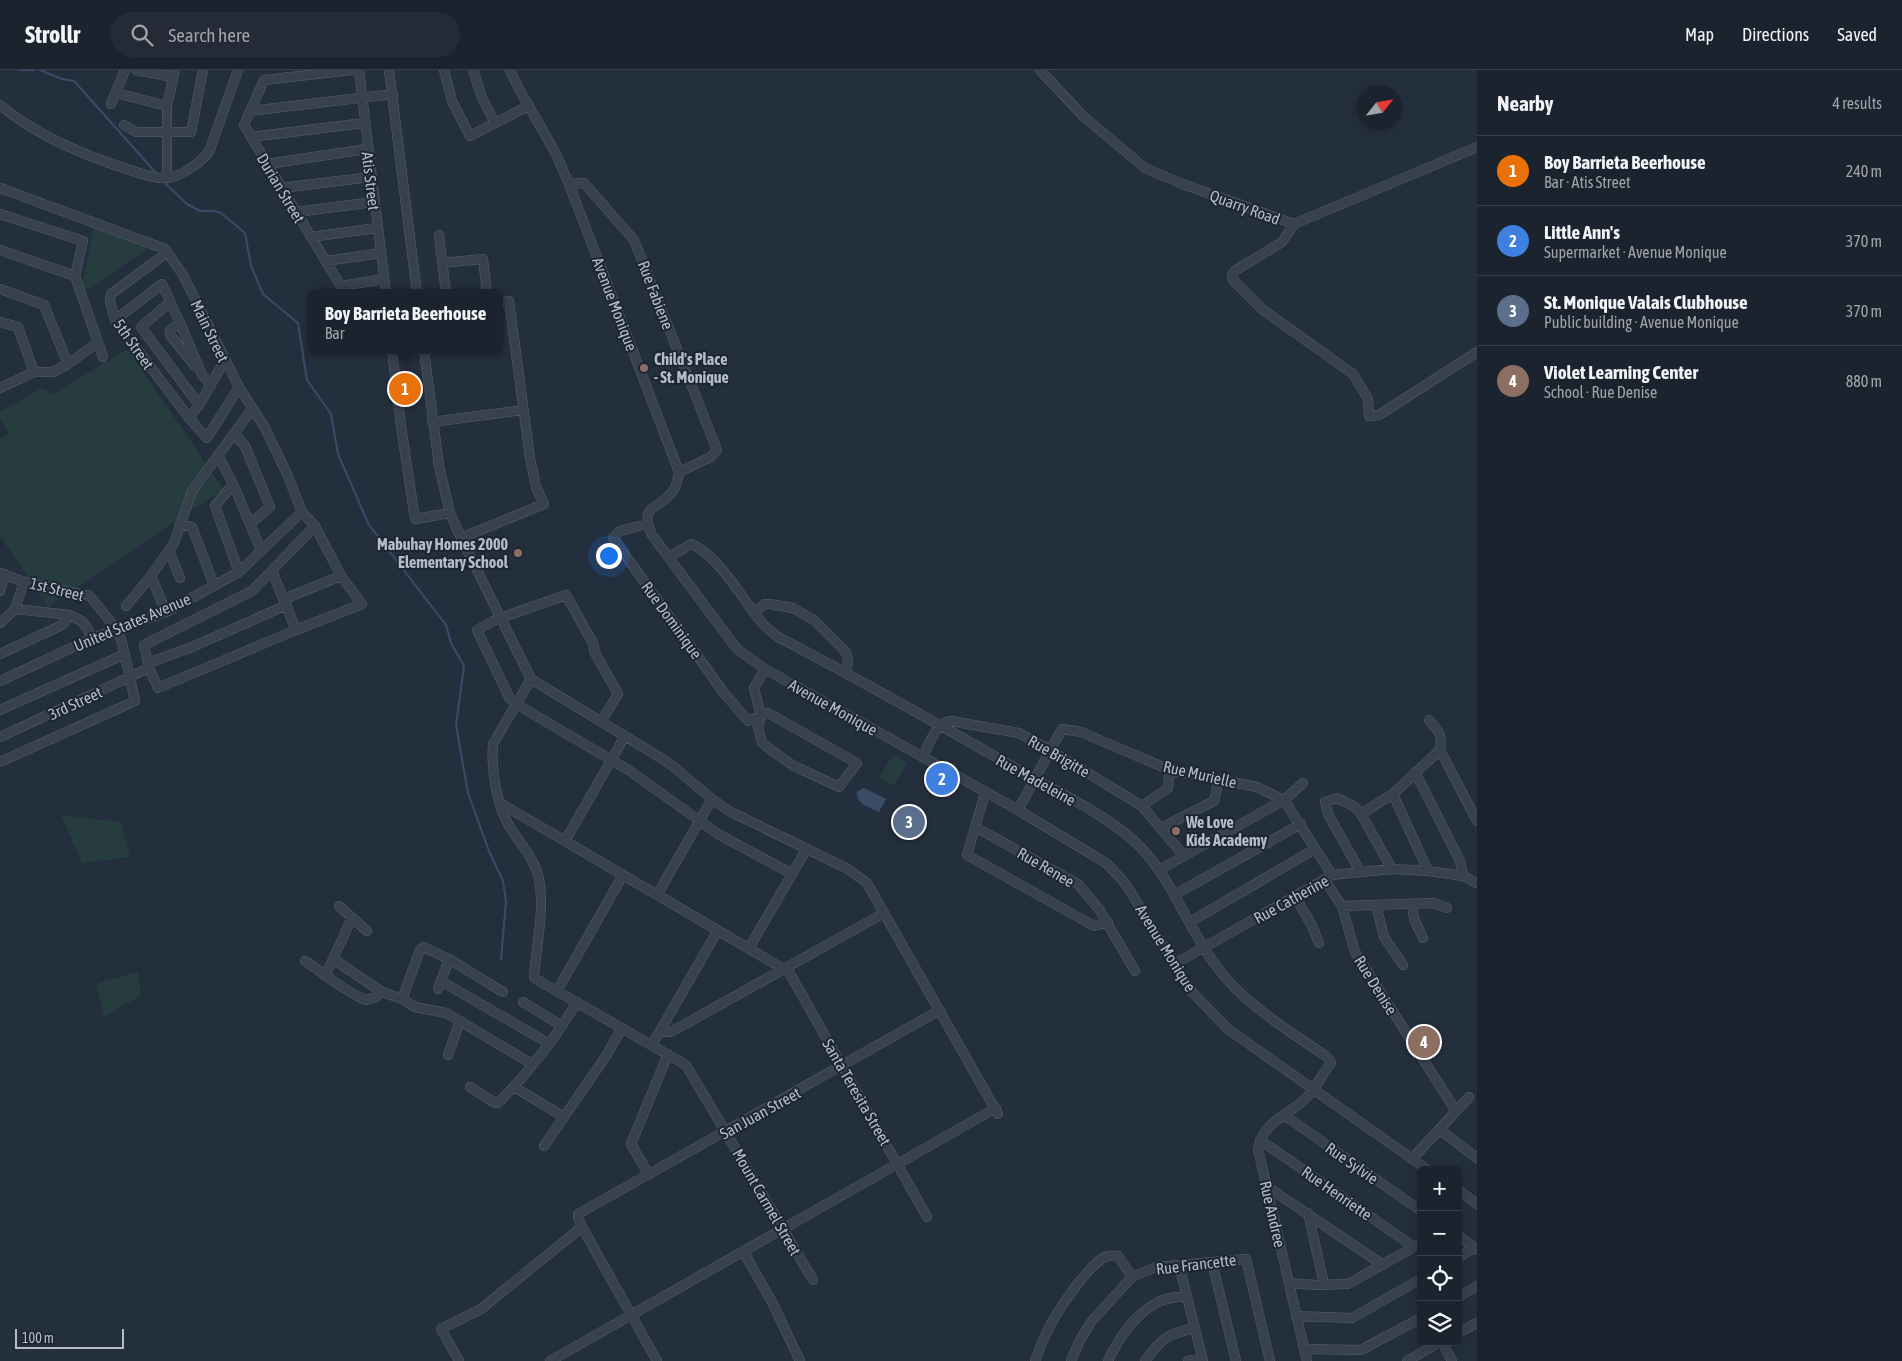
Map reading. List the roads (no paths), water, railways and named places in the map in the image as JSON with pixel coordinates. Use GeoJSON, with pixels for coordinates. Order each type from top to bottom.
{"type":"FeatureCollection","features":[{"type":"Feature","properties":{"kind":"street"},"geometry":{"type":"LineString","coordinates":[[111,104],[125,70]]}},
{"type":"Feature","properties":{"kind":"street"},"geometry":{"type":"LineString","coordinates":[[136,70],[174,73],[167,106],[165,178]]}},
{"type":"Feature","properties":{"kind":"street"},"geometry":{"type":"LineString","coordinates":[[124,125],[136,132],[191,132],[203,70]]}},
{"type":"Feature","properties":{"kind":"street"},"geometry":{"type":"LineString","coordinates":[[0,105],[62,145],[148,176],[165,178],[195,165],[209,152],[224,104],[238,70]]}},
{"type":"Feature","properties":{"kind":"street"},"geometry":{"type":"LineString","coordinates":[[281,74],[352,70]]}},
{"type":"Feature","properties":{"kind":"street","name":"Atis Street"},"geometry":{"type":"LineString","coordinates":[[359,70],[367,150],[385,289]]}},
{"type":"Feature","properties":{"kind":"street"},"geometry":{"type":"LineString","coordinates":[[389,70],[417,289]]}},
{"type":"Feature","properties":{"kind":"street"},"geometry":{"type":"LineString","coordinates":[[444,70],[452,101],[470,136],[528,106]]}},
{"type":"Feature","properties":{"kind":"street"},"geometry":{"type":"LineString","coordinates":[[473,70],[482,98],[495,124]]}},
{"type":"Feature","properties":{"kind":"street","name":"Avenue Monique"},"geometry":{"type":"LineString","coordinates":[[510,70],[528,106],[556,154],[569,184],[679,472]]}},
{"type":"Feature","properties":{"kind":"street","name":"Quarry Road"},"geometry":{"type":"LineString","coordinates":[[1040,70],[1083,116],[1145,168],[1180,184],[1294,224],[1477,147]]}},
{"type":"Feature","properties":{"kind":"street","name":"Durian Street"},"geometry":{"type":"LineString","coordinates":[[281,74],[264,80],[244,125],[343,289]]}},
{"type":"Feature","properties":{"kind":"street"},"geometry":{"type":"LineString","coordinates":[[116,93],[167,106]]}},
{"type":"Feature","properties":{"kind":"street"},"geometry":{"type":"LineString","coordinates":[[250,111],[393,94]]}},
{"type":"Feature","properties":{"kind":"street"},"geometry":{"type":"LineString","coordinates":[[251,137],[364,123]]}},
{"type":"Feature","properties":{"kind":"street"},"geometry":{"type":"LineString","coordinates":[[267,164],[367,150]]}},
{"type":"Feature","properties":{"kind":"street"},"geometry":{"type":"LineString","coordinates":[[282,188],[371,176]]}},
{"type":"Feature","properties":{"kind":"street","name":"Rue Fabiene"},"geometry":{"type":"LineString","coordinates":[[569,184],[584,183],[634,240],[717,450],[711,457],[679,472]]}},
{"type":"Feature","properties":{"kind":"street"},"geometry":{"type":"LineString","coordinates":[[0,188],[165,249],[164,255]]}},
{"type":"Feature","properties":{"kind":"street"},"geometry":{"type":"LineString","coordinates":[[296,212],[374,202]]}},
{"type":"Feature","properties":{"kind":"street"},"geometry":{"type":"LineString","coordinates":[[0,214],[82,241],[75,276],[103,357]]}},
{"type":"Feature","properties":{"kind":"street"},"geometry":{"type":"LineString","coordinates":[[1294,224],[1282,242],[1236,270],[1232,275],[1233,280],[1263,310],[1352,374],[1368,399],[1369,416],[1379,415],[1477,352]]}},
{"type":"Feature","properties":{"kind":"street"},"geometry":{"type":"LineString","coordinates":[[311,237],[378,228]]}},
{"type":"Feature","properties":{"kind":"street"},"geometry":{"type":"LineString","coordinates":[[439,234],[445,289]]}},
{"type":"Feature","properties":{"kind":"street"},"geometry":{"type":"LineString","coordinates":[[0,250],[75,276]]}},
{"type":"Feature","properties":{"kind":"street"},"geometry":{"type":"LineString","coordinates":[[326,261],[380,253]]}},
{"type":"Feature","properties":{"kind":"street","name":"5th Street"},"geometry":{"type":"LineString","coordinates":[[164,255],[111,294],[110,301],[116,320],[189,418],[207,438],[238,388]]}},
{"type":"Feature","properties":{"kind":"street","name":"Main Street"},"geometry":{"type":"LineString","coordinates":[[164,255],[182,275],[238,388],[265,428],[287,474],[302,512]]}},
{"type":"Feature","properties":{"kind":"street"},"geometry":{"type":"LineString","coordinates":[[442,263],[482,259],[486,289]]}},
{"type":"Feature","properties":{"kind":"street"},"geometry":{"type":"LineString","coordinates":[[343,289],[384,279]]}},
{"type":"Feature","properties":{"kind":"street"},"geometry":{"type":"LineString","coordinates":[[116,320],[162,284],[202,375]]}},
{"type":"Feature","properties":{"kind":"street"},"geometry":{"type":"LineString","coordinates":[[0,289],[44,305],[68,364]]}},
{"type":"Feature","properties":{"kind":"street"},"geometry":{"type":"LineString","coordinates":[[461,538],[544,504],[535,483],[523,410],[509,301],[503,302]]}},
{"type":"Feature","properties":{"kind":"street"},"geometry":{"type":"LineString","coordinates":[[170,302],[141,327],[199,405]]}},
{"type":"Feature","properties":{"kind":"street"},"geometry":{"type":"LineString","coordinates":[[0,322],[18,327],[34,372]]}},
{"type":"Feature","properties":{"kind":"street"},"geometry":{"type":"LineString","coordinates":[[180,323],[170,330],[170,334],[211,385]]}},
{"type":"Feature","properties":{"kind":"street"},"geometry":{"type":"LineString","coordinates":[[2,384],[34,372],[53,372],[68,364],[97,343]]}},
{"type":"Feature","properties":{"kind":"street"},"geometry":{"type":"LineString","coordinates":[[392,354],[401,426],[416,519],[450,513]]}},
{"type":"Feature","properties":{"kind":"street"},"geometry":{"type":"LineString","coordinates":[[424,354],[439,466],[450,513],[531,679],[669,763],[712,799],[730,811],[858,875],[867,883],[997,1111],[898,1164],[550,1361]]}},
{"type":"Feature","properties":{"kind":"street"},"geometry":{"type":"LineString","coordinates":[[189,418],[199,405],[225,360]]}},
{"type":"Feature","properties":{"kind":"street"},"geometry":{"type":"LineString","coordinates":[[126,606],[169,551],[174,543],[192,491],[252,409]]}},
{"type":"Feature","properties":{"kind":"street"},"geometry":{"type":"LineString","coordinates":[[432,422],[523,410]]}},
{"type":"Feature","properties":{"kind":"street"},"geometry":{"type":"LineString","coordinates":[[234,434],[245,446],[270,507],[250,524]]}},
{"type":"Feature","properties":{"kind":"street"},"geometry":{"type":"LineString","coordinates":[[218,455],[233,484],[261,550]]}},
{"type":"Feature","properties":{"kind":"street"},"geometry":{"type":"LineString","coordinates":[[647,524],[649,512],[672,493],[677,484],[679,472]]}},
{"type":"Feature","properties":{"kind":"street"},"geometry":{"type":"LineString","coordinates":[[233,484],[216,506],[239,572]]}},
{"type":"Feature","properties":{"kind":"street"},"geometry":{"type":"LineString","coordinates":[[302,512],[315,526],[341,576],[362,604],[158,688],[149,666],[144,645],[252,591],[315,526]]}},
{"type":"Feature","properties":{"kind":"street","name":"United States Avenue"},"geometry":{"type":"LineString","coordinates":[[0,681],[93,638],[166,612],[239,572],[302,512]]}},
{"type":"Feature","properties":{"kind":"street"},"geometry":{"type":"LineString","coordinates":[[180,524],[192,527],[214,585]]}},
{"type":"Feature","properties":{"kind":"street","name":"Avenue Monique"},"geometry":{"type":"LineString","coordinates":[[647,524],[652,535],[738,649],[765,669],[1018,810],[1106,863],[1131,892],[1191,991],[1228,1029],[1422,1166]]}},
{"type":"Feature","properties":{"kind":"street","name":"Rue Dominique"},"geometry":{"type":"LineString","coordinates":[[647,524],[620,531],[613,538],[724,692],[742,714],[748,721],[761,716]]}},
{"type":"Feature","properties":{"kind":"street","name":"Rue Madeleine"},"geometry":{"type":"LineString","coordinates":[[669,557],[691,544],[698,547],[722,570],[765,626],[778,637],[846,672],[1102,816],[1134,841],[1159,870],[1204,947],[1224,976],[1248,1000],[1327,1057],[1331,1063],[1313,1089]]}},
{"type":"Feature","properties":{"kind":"street"},"geometry":{"type":"LineString","coordinates":[[169,551],[180,578]]}},
{"type":"Feature","properties":{"kind":"street"},"geometry":{"type":"LineString","coordinates":[[272,571],[296,630]]}},
{"type":"Feature","properties":{"kind":"street"},"geometry":{"type":"LineString","coordinates":[[0,591],[2,574]]}},
{"type":"Feature","properties":{"kind":"street","name":"1st Street"},"geometry":{"type":"LineString","coordinates":[[0,762],[135,701],[131,677],[117,630],[90,596],[24,582],[2,574]]}},
{"type":"Feature","properties":{"kind":"street"},"geometry":{"type":"LineString","coordinates":[[151,576],[166,612]]}},
{"type":"Feature","properties":{"kind":"street","name":"3rd Street"},"geometry":{"type":"LineString","coordinates":[[0,737],[131,677],[149,666],[341,576]]}},
{"type":"Feature","properties":{"kind":"street"},"geometry":{"type":"LineString","coordinates":[[0,623],[15,609],[24,582]]}},
{"type":"Feature","properties":{"kind":"street"},"geometry":{"type":"LineString","coordinates":[[601,722],[618,694],[566,595],[501,618],[477,630],[510,699],[516,704],[647,782],[735,844],[792,874]]}},
{"type":"Feature","properties":{"kind":"street"},"geometry":{"type":"LineString","coordinates":[[754,612],[765,604],[802,612],[814,620],[846,652],[848,660],[846,672]]}},
{"type":"Feature","properties":{"kind":"street"},"geometry":{"type":"LineString","coordinates":[[15,609],[70,615],[83,622],[93,638]]}},
{"type":"Feature","properties":{"kind":"street"},"geometry":{"type":"LineString","coordinates":[[0,654],[62,625],[70,615]]}},
{"type":"Feature","properties":{"kind":"street"},"geometry":{"type":"LineString","coordinates":[[0,710],[125,654]]}},
{"type":"Feature","properties":{"kind":"street"},"geometry":{"type":"LineString","coordinates":[[761,716],[768,713],[857,763],[839,786],[792,765],[762,743],[758,727],[761,716],[754,688],[765,669]]}},
{"type":"Feature","properties":{"kind":"street"},"geometry":{"type":"LineString","coordinates":[[531,679],[493,744],[492,756],[500,803],[785,969]]}},
{"type":"Feature","properties":{"kind":"street"},"geometry":{"type":"LineString","coordinates":[[1429,720],[1442,739],[1440,750],[1477,821]]}},
{"type":"Feature","properties":{"kind":"street","name":"Rue Brigitte"},"geometry":{"type":"LineString","coordinates":[[940,725],[951,721],[1019,733],[1142,806],[1184,856]]}},
{"type":"Feature","properties":{"kind":"street"},"geometry":{"type":"LineString","coordinates":[[923,756],[940,725]]}},
{"type":"Feature","properties":{"kind":"street","name":"Rue Murielle"},"geometry":{"type":"LineString","coordinates":[[1018,810],[1062,729],[1081,732],[1170,770],[1257,787],[1284,800],[1301,824],[1328,877]]}},
{"type":"Feature","properties":{"kind":"street"},"geometry":{"type":"LineString","coordinates":[[565,841],[626,736]]}},
{"type":"Feature","properties":{"kind":"street"},"geometry":{"type":"LineString","coordinates":[[1361,814],[1392,794],[1440,750]]}},
{"type":"Feature","properties":{"kind":"street"},"geometry":{"type":"LineString","coordinates":[[1142,806],[1168,788],[1170,770]]}},
{"type":"Feature","properties":{"kind":"street"},"geometry":{"type":"LineString","coordinates":[[1415,772],[1460,861],[1464,876]]}},
{"type":"Feature","properties":{"kind":"street"},"geometry":{"type":"LineString","coordinates":[[1161,828],[1214,801],[1219,780]]}},
{"type":"Feature","properties":{"kind":"street"},"geometry":{"type":"LineString","coordinates":[[1159,870],[1284,800],[1303,783]]}},
{"type":"Feature","properties":{"kind":"street"},"geometry":{"type":"LineString","coordinates":[[985,793],[966,855],[1094,926],[1108,922]]}},
{"type":"Feature","properties":{"kind":"street"},"geometry":{"type":"LineString","coordinates":[[1392,794],[1428,871]]}},
{"type":"Feature","properties":{"kind":"street"},"geometry":{"type":"LineString","coordinates":[[1360,871],[1328,814],[1326,802],[1337,798],[1355,807],[1361,814],[1392,869]]}},
{"type":"Feature","properties":{"kind":"street"},"geometry":{"type":"LineString","coordinates":[[658,895],[712,799]]}},
{"type":"Feature","properties":{"kind":"street","name":"Mount Carmel Street"},"geometry":{"type":"LineString","coordinates":[[500,803],[512,830],[525,846],[538,878],[540,903],[534,978],[686,1064],[812,1280]]}},
{"type":"Feature","properties":{"kind":"street"},"geometry":{"type":"LineString","coordinates":[[1174,895],[1301,824]]}},
{"type":"Feature","properties":{"kind":"street","name":"Rue Renee"},"geometry":{"type":"LineString","coordinates":[[975,827],[1078,884],[1092,899],[1108,922],[1135,971]]}},
{"type":"Feature","properties":{"kind":"street"},"geometry":{"type":"LineString","coordinates":[[1190,922],[1315,849]]}},
{"type":"Feature","properties":{"kind":"street"},"geometry":{"type":"LineString","coordinates":[[749,948],[806,850]]}},
{"type":"Feature","properties":{"kind":"street","name":"Rue Catherine"},"geometry":{"type":"LineString","coordinates":[[1174,965],[1328,877],[1360,871],[1392,869],[1464,876],[1477,883]]}},
{"type":"Feature","properties":{"kind":"street"},"geometry":{"type":"LineString","coordinates":[[557,991],[623,874]]}},
{"type":"Feature","properties":{"kind":"street","name":"Rue Denise"},"geometry":{"type":"LineString","coordinates":[[1328,877],[1342,906],[1355,952],[1456,1110]]}},
{"type":"Feature","properties":{"kind":"street"},"geometry":{"type":"LineString","coordinates":[[1295,896],[1319,943]]}},
{"type":"Feature","properties":{"kind":"street"},"geometry":{"type":"LineString","coordinates":[[1412,904],[1414,919],[1423,938]]}},
{"type":"Feature","properties":{"kind":"street"},"geometry":{"type":"LineString","coordinates":[[1342,906],[1433,904],[1447,908]]}},
{"type":"Feature","properties":{"kind":"street"},"geometry":{"type":"LineString","coordinates":[[1376,905],[1384,937],[1403,965]]}},
{"type":"Feature","properties":{"kind":"street"},"geometry":{"type":"LineString","coordinates":[[340,906],[367,931]]}},
{"type":"Feature","properties":{"kind":"street"},"geometry":{"type":"LineString","coordinates":[[660,1031],[671,1032],[884,913]]}},
{"type":"Feature","properties":{"kind":"street"},"geometry":{"type":"LineString","coordinates":[[326,974],[352,918]]}},
{"type":"Feature","properties":{"kind":"street"},"geometry":{"type":"LineString","coordinates":[[652,1045],[718,930]]}},
{"type":"Feature","properties":{"kind":"street"},"geometry":{"type":"LineString","coordinates":[[402,999],[423,947],[450,959],[503,992]]}},
{"type":"Feature","properties":{"kind":"street"},"geometry":{"type":"LineString","coordinates":[[333,959],[382,992],[402,999],[415,1007],[446,1013],[532,1064]]}},
{"type":"Feature","properties":{"kind":"street"},"geometry":{"type":"LineString","coordinates":[[450,959],[440,985],[548,1044]]}},
{"type":"Feature","properties":{"kind":"street"},"geometry":{"type":"LineString","coordinates":[[305,961],[326,974],[346,990],[366,1000],[376,997],[382,992]]}},
{"type":"Feature","properties":{"kind":"street","name":"Santa Teresita Street"},"geometry":{"type":"LineString","coordinates":[[785,969],[789,972],[927,1217]]}},
{"type":"Feature","properties":{"kind":"street"},"geometry":{"type":"LineString","coordinates":[[523,1002],[562,1026]]}},
{"type":"Feature","properties":{"kind":"street"},"geometry":{"type":"LineString","coordinates":[[470,1087],[498,1103],[514,1087],[548,1044],[577,1002]]}},
{"type":"Feature","properties":{"kind":"street","name":"San Juan Street"},"geometry":{"type":"LineString","coordinates":[[582,1227],[578,1214],[940,1010]]}},
{"type":"Feature","properties":{"kind":"street"},"geometry":{"type":"LineString","coordinates":[[448,1055],[460,1021]]}},
{"type":"Feature","properties":{"kind":"street"},"geometry":{"type":"LineString","coordinates":[[544,1146],[606,1056],[622,1028]]}},
{"type":"Feature","properties":{"kind":"street"},"geometry":{"type":"LineString","coordinates":[[648,1175],[631,1144],[668,1054]]}},
{"type":"Feature","properties":{"kind":"street"},"geometry":{"type":"LineString","coordinates":[[514,1087],[564,1117]]}},
{"type":"Feature","properties":{"kind":"street"},"geometry":{"type":"LineString","coordinates":[[1260,1140],[1267,1128],[1308,1096],[1313,1089]]}},
{"type":"Feature","properties":{"kind":"street"},"geometry":{"type":"LineString","coordinates":[[1412,1159],[1469,1097]]}},
{"type":"Feature","properties":{"kind":"street","name":"Rue Sylvie"},"geometry":{"type":"LineString","coordinates":[[1284,1115],[1417,1208]]}},
{"type":"Feature","properties":{"kind":"street"},"geometry":{"type":"LineString","coordinates":[[1439,1129],[1474,1155],[1477,1145]]}},
{"type":"Feature","properties":{"kind":"street","name":"Rue Andree"},"geometry":{"type":"LineString","coordinates":[[1260,1140],[1258,1149],[1307,1361]]}},
{"type":"Feature","properties":{"kind":"street","name":"Rue Henriette"},"geometry":{"type":"LineString","coordinates":[[1260,1140],[1417,1244]]}},
{"type":"Feature","properties":{"kind":"street"},"geometry":{"type":"LineString","coordinates":[[1266,1186],[1383,1265]]}},
{"type":"Feature","properties":{"kind":"street"},"geometry":{"type":"LineString","coordinates":[[1462,1193],[1477,1204]]}},
{"type":"Feature","properties":{"kind":"street"},"geometry":{"type":"LineString","coordinates":[[1308,1213],[1324,1284]]}},
{"type":"Feature","properties":{"kind":"street"},"geometry":{"type":"LineString","coordinates":[[459,1361],[441,1329],[481,1309],[582,1227],[657,1361]]}},
{"type":"Feature","properties":{"kind":"street"},"geometry":{"type":"LineString","coordinates":[[1462,1239],[1476,1249],[1462,1256]]}},
{"type":"Feature","properties":{"kind":"street"},"geometry":{"type":"LineString","coordinates":[[1289,1283],[1348,1284],[1417,1246]]}},
{"type":"Feature","properties":{"kind":"street"},"geometry":{"type":"LineString","coordinates":[[743,1251],[772,1302],[800,1361]]}},
{"type":"Feature","properties":{"kind":"street"},"geometry":{"type":"LineString","coordinates":[[1035,1361],[1046,1333],[1055,1317],[1090,1270],[1104,1258],[1111,1255],[1118,1256],[1132,1277]]}},
{"type":"Feature","properties":{"kind":"street","name":"Rue Francette"},"geometry":{"type":"LineString","coordinates":[[1071,1361],[1079,1342],[1091,1322],[1132,1277],[1156,1267],[1246,1259],[1270,1361]]}},
{"type":"Feature","properties":{"kind":"street"},"geometry":{"type":"LineString","coordinates":[[1212,1262],[1236,1361]]}},
{"type":"Feature","properties":{"kind":"street"},"geometry":{"type":"LineString","coordinates":[[1179,1265],[1202,1360],[1188,1361]]}},
{"type":"Feature","properties":{"kind":"street"},"geometry":{"type":"LineString","coordinates":[[1296,1316],[1352,1318],[1417,1285]]}},
{"type":"Feature","properties":{"kind":"street"},"geometry":{"type":"LineString","coordinates":[[1462,1295],[1477,1286]]}},
{"type":"Feature","properties":{"kind":"street"},"geometry":{"type":"LineString","coordinates":[[1108,1361],[1116,1345],[1138,1317],[1156,1302],[1187,1296]]}},
{"type":"Feature","properties":{"kind":"street"},"geometry":{"type":"LineString","coordinates":[[1304,1348],[1360,1350],[1417,1320]]}},
{"type":"Feature","properties":{"kind":"street"},"geometry":{"type":"LineString","coordinates":[[1462,1331],[1477,1323]]}},
{"type":"Feature","properties":{"kind":"street"},"geometry":{"type":"LineString","coordinates":[[1145,1361],[1164,1338],[1173,1332],[1195,1328]]}},
{"type":"Feature","properties":{"kind":"street"},"geometry":{"type":"LineString","coordinates":[[1407,1361],[1434,1346]]}},
{"type":"Feature","properties":{"kind":"street"},"geometry":{"type":"LineString","coordinates":[[1443,1346],[1452,1361]]}},
{"type":"Feature","properties":{"kind":"water"},"geometry":{"type":"Polygon","coordinates":[[[864,788],[886,799],[879,812],[864,805],[857,796],[857,792],[864,788]]]}},
{"type":"Feature","properties":{"kind":"waterway"},"geometry":{"type":"LineString","coordinates":[[20,70],[34,70]]}},
{"type":"Feature","properties":{"kind":"waterway"},"geometry":{"type":"LineString","coordinates":[[40,70],[62,79],[74,81],[157,174]]}},
{"type":"Feature","properties":{"kind":"waterway"},"geometry":{"type":"LineString","coordinates":[[163,181],[187,204],[200,211],[221,213],[245,233],[251,266],[263,294],[298,323],[307,380],[331,414],[338,454],[369,525],[446,625],[451,643],[464,666],[456,725],[468,793],[489,851],[503,881],[506,901],[501,960]]}},
{"type":"Feature","properties":{"kind":"place","name":"Child's Place - St. Monique"},"geometry":{"type":"Point","coordinates":[644,368]}},
{"type":"Feature","properties":{"kind":"place","name":"Boy Barrieta Beerhouse"},"geometry":{"type":"Point","coordinates":[405,389]}},
{"type":"Feature","properties":{"kind":"place","name":"Mabuhay Homes 2000 Elementary School"},"geometry":{"type":"Point","coordinates":[518,553]}},
{"type":"Feature","properties":{"kind":"place","name":"Little Ann's"},"geometry":{"type":"Point","coordinates":[942,779]}},
{"type":"Feature","properties":{"kind":"place","name":"St. Monique Valais Clubhouse"},"geometry":{"type":"Point","coordinates":[909,822]}},
{"type":"Feature","properties":{"kind":"place","name":"We Love Kids Academy"},"geometry":{"type":"Point","coordinates":[1176,831]}},
{"type":"Feature","properties":{"kind":"place","name":"Violet Learning Center"},"geometry":{"type":"Point","coordinates":[1424,1042]}}]}
